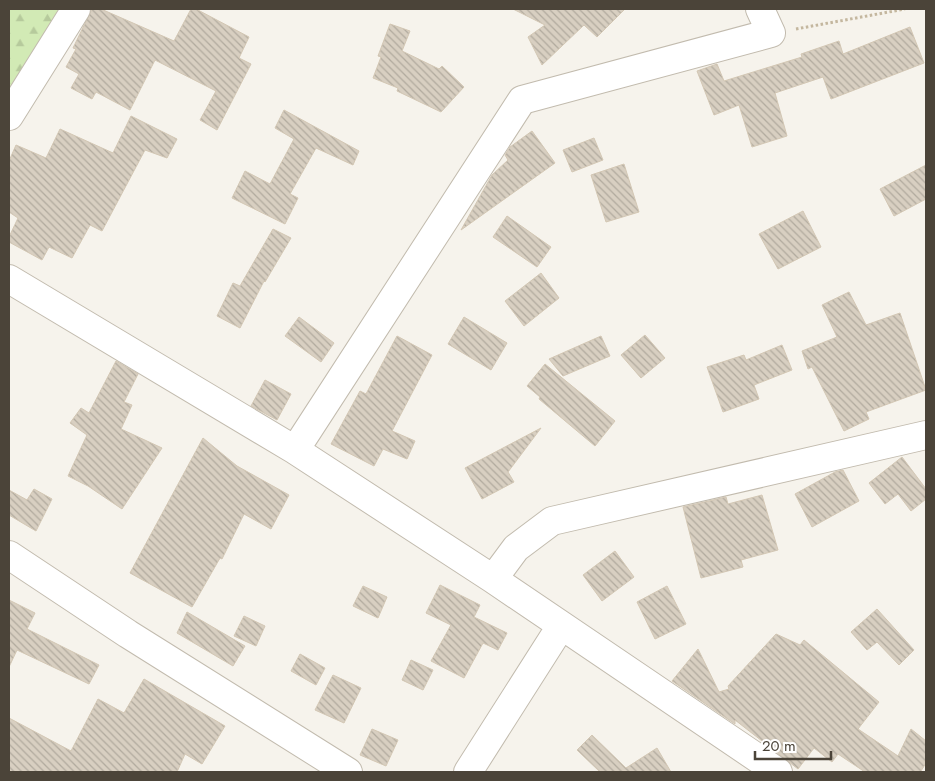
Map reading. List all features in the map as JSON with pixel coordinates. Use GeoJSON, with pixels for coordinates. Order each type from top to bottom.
{"type":"FeatureCollection","features":[{"type":"Feature","properties":{"kind":"street"},"geometry":{"type":"LineString","coordinates":[[9,116],[76,9]]}},
{"type":"Feature","properties":{"kind":"street"},"geometry":{"type":"LineString","coordinates":[[294,450],[522,100],[771,33],[760,9]]}},
{"type":"Feature","properties":{"kind":"street"},"geometry":{"type":"LineString","coordinates":[[9,279],[294,450],[493,578],[778,772]]}},
{"type":"Feature","properties":{"kind":"street"},"geometry":{"type":"LineString","coordinates":[[493,578],[516,548],[552,521],[926,435]]}},
{"type":"Feature","properties":{"kind":"street"},"geometry":{"type":"LineString","coordinates":[[9,555],[128,634],[348,772]]}},
{"type":"Feature","properties":{"kind":"street"},"geometry":{"type":"LineString","coordinates":[[468,772],[561,626]]}},
{"type":"Feature","properties":{"kind":"path"},"geometry":{"type":"LineString","coordinates":[[771,33],[905,9]]}},
{"type":"Feature","properties":{"kind":"green space"},"geometry":{"type":"Polygon","coordinates":[[[9,9],[62,9],[9,95],[9,9]]]}},
{"type":"Feature","properties":{"kind":"building"},"geometry":{"type":"Polygon","coordinates":[[[92,9],[101,9],[174,41],[191,9],[196,9],[249,37],[239,58],[251,64],[217,130],[200,120],[216,91],[155,60],[130,110],[96,92],[92,99],[71,88],[79,74],[66,67],[76,49],[73,48],[92,9]]]}},
{"type":"Feature","properties":{"kind":"building"},"geometry":{"type":"Polygon","coordinates":[[[513,9],[625,9],[597,37],[584,25],[542,65],[528,37],[545,25],[513,9]]]}},
{"type":"Feature","properties":{"kind":"building"},"geometry":{"type":"Polygon","coordinates":[[[390,24],[410,31],[402,51],[439,69],[442,66],[464,87],[441,112],[397,91],[398,88],[373,78],[381,57],[378,56],[390,24]]]}},
{"type":"Feature","properties":{"kind":"building"},"geometry":{"type":"Polygon","coordinates":[[[910,27],[924,63],[831,99],[823,77],[775,93],[787,136],[752,147],[739,105],[714,115],[697,71],[717,64],[724,81],[802,57],[801,54],[839,41],[843,54],[910,27]]]}},
{"type":"Feature","properties":{"kind":"building"},"geometry":{"type":"Polygon","coordinates":[[[284,110],[359,151],[353,165],[316,148],[290,194],[298,198],[285,224],[232,198],[245,171],[270,184],[294,139],[275,128],[284,110]]]}},
{"type":"Feature","properties":{"kind":"building"},"geometry":{"type":"Polygon","coordinates":[[[131,116],[177,139],[167,158],[145,150],[102,231],[90,225],[72,258],[49,247],[42,260],[9,242],[9,237],[18,218],[9,212],[9,161],[16,145],[46,158],[60,129],[113,153],[131,116]]]}},
{"type":"Feature","properties":{"kind":"building"},"geometry":{"type":"Polygon","coordinates":[[[532,131],[555,163],[461,230],[492,175],[508,160],[505,155],[510,147],[532,131]]]}},
{"type":"Feature","properties":{"kind":"building"},"geometry":{"type":"Polygon","coordinates":[[[594,138],[603,160],[572,172],[563,150],[594,138]]]}},
{"type":"Feature","properties":{"kind":"building"},"geometry":{"type":"Polygon","coordinates":[[[624,164],[639,212],[606,222],[591,175],[624,164]]]}},
{"type":"Feature","properties":{"kind":"building"},"geometry":{"type":"Polygon","coordinates":[[[926,165],[926,199],[894,216],[880,189],[926,165]]]}},
{"type":"Feature","properties":{"kind":"building"},"geometry":{"type":"Polygon","coordinates":[[[803,211],[821,247],[778,269],[759,234],[803,211]]]}},
{"type":"Feature","properties":{"kind":"building"},"geometry":{"type":"Polygon","coordinates":[[[507,216],[551,247],[537,267],[493,237],[507,216]]]}},
{"type":"Feature","properties":{"kind":"building"},"geometry":{"type":"Polygon","coordinates":[[[273,229],[291,238],[264,281],[240,328],[217,316],[233,283],[240,286],[273,229]]]}},
{"type":"Feature","properties":{"kind":"building"},"geometry":{"type":"Polygon","coordinates":[[[541,273],[559,298],[524,326],[505,301],[541,273]]]}},
{"type":"Feature","properties":{"kind":"building"},"geometry":{"type":"Polygon","coordinates":[[[849,292],[866,325],[900,313],[926,390],[866,412],[869,419],[844,431],[812,367],[808,369],[802,351],[837,337],[822,305],[849,292]]]}},
{"type":"Feature","properties":{"kind":"building"},"geometry":{"type":"Polygon","coordinates":[[[299,317],[334,343],[321,362],[285,336],[299,317]]]}},
{"type":"Feature","properties":{"kind":"building"},"geometry":{"type":"Polygon","coordinates":[[[464,317],[507,343],[491,370],[448,344],[464,317]]]}},
{"type":"Feature","properties":{"kind":"building"},"geometry":{"type":"Polygon","coordinates":[[[645,335],[665,358],[641,378],[621,355],[645,335]]]}},
{"type":"Feature","properties":{"kind":"building"},"geometry":{"type":"Polygon","coordinates":[[[397,336],[432,355],[392,431],[415,441],[407,459],[383,449],[374,466],[331,444],[360,391],[366,394],[397,336]]]}},
{"type":"Feature","properties":{"kind":"building"},"geometry":{"type":"Polygon","coordinates":[[[601,336],[610,356],[563,376],[549,359],[601,336]]]}},
{"type":"Feature","properties":{"kind":"building"},"geometry":{"type":"Polygon","coordinates":[[[782,345],[792,370],[754,385],[759,399],[723,412],[707,367],[744,355],[746,360],[782,345]]]}},
{"type":"Feature","properties":{"kind":"building"},"geometry":{"type":"Polygon","coordinates":[[[116,361],[138,374],[124,402],[132,405],[121,429],[162,448],[122,509],[88,486],[68,476],[87,435],[70,423],[81,408],[89,413],[116,361]]]}},
{"type":"Feature","properties":{"kind":"building"},"geometry":{"type":"Polygon","coordinates":[[[545,364],[615,421],[595,446],[539,399],[540,397],[527,386],[545,364]]]}},
{"type":"Feature","properties":{"kind":"building"},"geometry":{"type":"Polygon","coordinates":[[[265,380],[291,394],[277,420],[251,406],[265,380]]]}},
{"type":"Feature","properties":{"kind":"building"},"geometry":{"type":"Polygon","coordinates":[[[541,428],[508,472],[514,482],[482,499],[465,468],[541,428]]]}},
{"type":"Feature","properties":{"kind":"building"},"geometry":{"type":"Polygon","coordinates":[[[203,438],[237,466],[289,495],[271,529],[244,514],[222,559],[220,558],[192,607],[130,573],[203,438]]]}},
{"type":"Feature","properties":{"kind":"building"},"geometry":{"type":"Polygon","coordinates":[[[902,457],[926,489],[926,499],[911,511],[898,494],[885,504],[869,483],[902,457]]]}},
{"type":"Feature","properties":{"kind":"building"},"geometry":{"type":"Polygon","coordinates":[[[843,470],[859,501],[812,527],[795,494],[835,472],[843,470]]]}},
{"type":"Feature","properties":{"kind":"building"},"geometry":{"type":"Polygon","coordinates":[[[34,489],[52,499],[36,531],[9,515],[9,490],[27,500],[34,489]]]}},
{"type":"Feature","properties":{"kind":"building"},"geometry":{"type":"Polygon","coordinates":[[[762,495],[778,550],[741,560],[743,567],[701,578],[683,507],[726,497],[728,504],[762,495]]]}},
{"type":"Feature","properties":{"kind":"building"},"geometry":{"type":"Polygon","coordinates":[[[615,551],[634,577],[602,601],[583,575],[615,551]]]}},
{"type":"Feature","properties":{"kind":"building"},"geometry":{"type":"Polygon","coordinates":[[[440,585],[480,605],[474,617],[507,633],[498,650],[483,643],[464,678],[431,661],[451,625],[426,613],[440,585]]]}},
{"type":"Feature","properties":{"kind":"building"},"geometry":{"type":"Polygon","coordinates":[[[363,586],[387,597],[378,618],[353,606],[363,586]]]}},
{"type":"Feature","properties":{"kind":"building"},"geometry":{"type":"Polygon","coordinates":[[[667,586],[686,624],[655,639],[637,602],[667,586]]]}},
{"type":"Feature","properties":{"kind":"building"},"geometry":{"type":"Polygon","coordinates":[[[9,600],[35,613],[27,629],[99,665],[89,684],[17,650],[9,667],[9,600]]]}},
{"type":"Feature","properties":{"kind":"building"},"geometry":{"type":"Polygon","coordinates":[[[877,609],[914,650],[899,665],[877,642],[867,650],[851,632],[877,609]]]}},
{"type":"Feature","properties":{"kind":"building"},"geometry":{"type":"Polygon","coordinates":[[[187,612],[245,646],[233,666],[177,633],[187,612]]]}},
{"type":"Feature","properties":{"kind":"building"},"geometry":{"type":"Polygon","coordinates":[[[244,616],[265,626],[256,646],[234,636],[244,616]]]}},
{"type":"Feature","properties":{"kind":"building"},"geometry":{"type":"Polygon","coordinates":[[[776,634],[800,645],[804,640],[879,702],[858,729],[898,756],[911,729],[926,741],[926,763],[922,772],[865,772],[838,754],[832,762],[814,748],[798,769],[735,720],[735,724],[672,681],[698,649],[719,692],[729,689],[728,686],[776,634]]]}},
{"type":"Feature","properties":{"kind":"building"},"geometry":{"type":"Polygon","coordinates":[[[300,654],[325,668],[316,685],[291,671],[300,654]]]}},
{"type":"Feature","properties":{"kind":"building"},"geometry":{"type":"Polygon","coordinates":[[[411,660],[433,670],[423,690],[402,680],[411,660]]]}},
{"type":"Feature","properties":{"kind":"building"},"geometry":{"type":"Polygon","coordinates":[[[333,675],[361,688],[344,723],[315,710],[333,675]]]}},
{"type":"Feature","properties":{"kind":"building"},"geometry":{"type":"Polygon","coordinates":[[[144,679],[225,726],[202,764],[185,754],[177,772],[9,772],[9,718],[71,751],[98,699],[124,713],[144,679]]]}},
{"type":"Feature","properties":{"kind":"building"},"geometry":{"type":"Polygon","coordinates":[[[372,729],[398,740],[386,766],[360,755],[372,729]]]}},
{"type":"Feature","properties":{"kind":"building"},"geometry":{"type":"Polygon","coordinates":[[[592,735],[626,768],[657,748],[671,772],[600,772],[577,750],[592,735]]]}}]}
